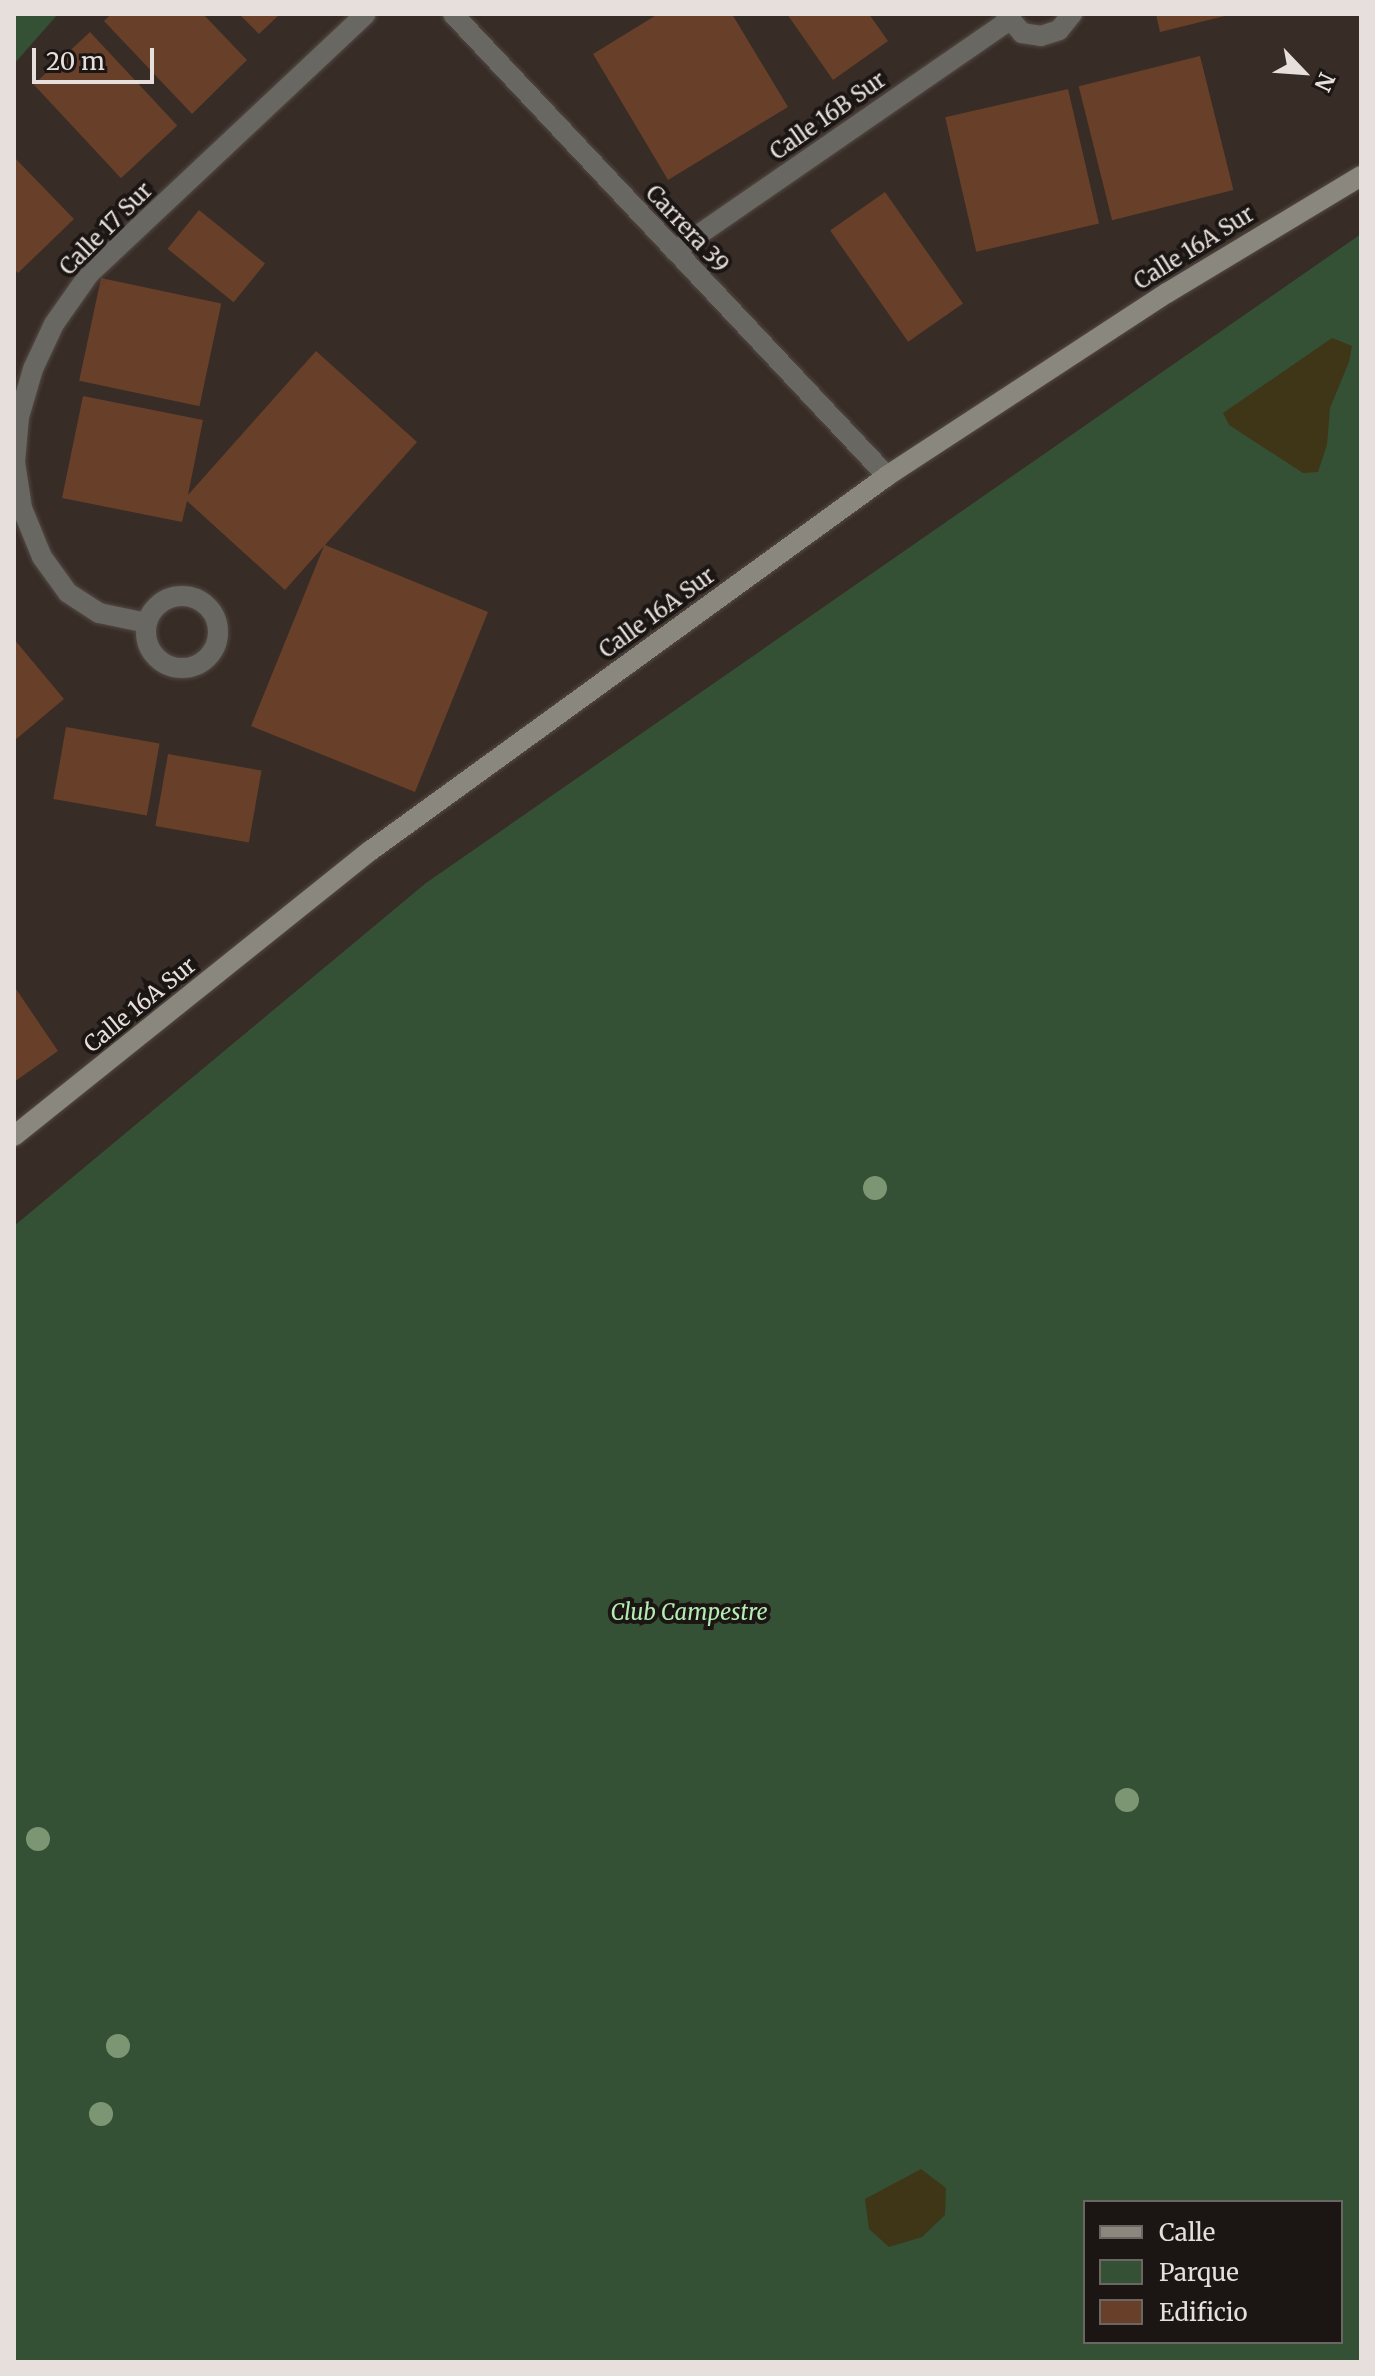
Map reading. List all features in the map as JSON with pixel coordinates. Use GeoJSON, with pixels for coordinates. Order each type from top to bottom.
{"type":"FeatureCollection","features":[{"type":"Feature","properties":{"kind":"street","name":"Calle 17 Sur"},"geometry":{"type":"LineString","coordinates":[[147,623],[89,607],[68,593],[42,557],[22,508],[15,462],[19,417],[33,369],[54,324],[90,273],[366,14]]}},
{"type":"Feature","properties":{"kind":"street","name":"Carrera 39"},"geometry":{"type":"LineString","coordinates":[[453,14],[887,476]]}},
{"type":"Feature","properties":{"kind":"street","name":"Calle 16B Sur"},"geometry":{"type":"LineString","coordinates":[[675,251],[1007,18],[1022,33],[1041,36],[1059,30],[1072,14]]}},
{"type":"Feature","properties":{"kind":"street","name":"Calle 16A Sur"},"geometry":{"type":"LineString","coordinates":[[14,1136],[370,851],[887,476],[1167,293],[1361,176]]}},
{"type":"Feature","properties":{"kind":"green space"},"geometry":{"type":"Polygon","coordinates":[[[14,14],[58,14],[14,64],[14,14]]]}},
{"type":"Feature","properties":{"kind":"green space","name":"Club Campestre"},"geometry":{"type":"Polygon","coordinates":[[[1361,234],[1361,2362],[14,2362],[14,1226],[426,883],[1361,234]]]}},
{"type":"Feature","properties":{"kind":"sand"},"geometry":{"type":"Polygon","coordinates":[[[1332,338],[1352,346],[1349,362],[1330,408],[1327,445],[1318,472],[1303,473],[1229,425],[1223,413],[1332,338]]]}},
{"type":"Feature","properties":{"kind":"sand"},"geometry":{"type":"Polygon","coordinates":[[[921,2169],[946,2188],[945,2215],[922,2237],[889,2247],[869,2229],[865,2199],[921,2169]]]}},
{"type":"Feature","properties":{"kind":"building"},"geometry":{"type":"Polygon","coordinates":[[[111,14],[203,14],[247,60],[192,114],[104,21],[111,14]]]}},
{"type":"Feature","properties":{"kind":"building"},"geometry":{"type":"Polygon","coordinates":[[[239,14],[280,14],[259,34],[239,14]]]}},
{"type":"Feature","properties":{"kind":"building"},"geometry":{"type":"Polygon","coordinates":[[[658,14],[732,14],[788,107],[668,180],[593,54],[658,14]]]}},
{"type":"Feature","properties":{"kind":"building"},"geometry":{"type":"Polygon","coordinates":[[[787,14],[869,14],[888,41],[833,80],[787,14]]]}},
{"type":"Feature","properties":{"kind":"building"},"geometry":{"type":"Polygon","coordinates":[[[1156,14],[1229,14],[1229,15],[1160,32],[1156,14]]]}},
{"type":"Feature","properties":{"kind":"building"},"geometry":{"type":"Polygon","coordinates":[[[90,32],[177,126],[121,178],[34,85],[90,32]]]}},
{"type":"Feature","properties":{"kind":"building"},"geometry":{"type":"Polygon","coordinates":[[[1200,56],[1233,190],[1112,220],[1079,86],[1200,56]]]}},
{"type":"Feature","properties":{"kind":"building"},"geometry":{"type":"Polygon","coordinates":[[[1068,89],[1099,223],[976,252],[945,117],[1068,89]]]}},
{"type":"Feature","properties":{"kind":"building"},"geometry":{"type":"Polygon","coordinates":[[[14,157],[74,219],[18,273],[14,269],[14,157]]]}},
{"type":"Feature","properties":{"kind":"building"},"geometry":{"type":"Polygon","coordinates":[[[885,192],[963,303],[908,342],[830,230],[885,192]]]}},
{"type":"Feature","properties":{"kind":"building"},"geometry":{"type":"Polygon","coordinates":[[[199,210],[265,263],[234,302],[168,249],[199,210]]]}},
{"type":"Feature","properties":{"kind":"building"},"geometry":{"type":"Polygon","coordinates":[[[101,278],[221,304],[199,406],[79,381],[101,278]]]}},
{"type":"Feature","properties":{"kind":"building"},"geometry":{"type":"Polygon","coordinates":[[[316,351],[417,442],[325,545],[488,612],[415,792],[251,726],[324,546],[285,590],[187,501],[182,522],[62,498],[83,396],[203,420],[188,495],[316,351]]]}},
{"type":"Feature","properties":{"kind":"building"},"geometry":{"type":"Polygon","coordinates":[[[14,639],[64,699],[14,741],[14,639]]]}},
{"type":"Feature","properties":{"kind":"building"},"geometry":{"type":"Polygon","coordinates":[[[66,727],[160,743],[147,815],[53,799],[66,727]]]}},
{"type":"Feature","properties":{"kind":"building"},"geometry":{"type":"Polygon","coordinates":[[[168,754],[262,770],[249,842],[155,826],[168,754]]]}},
{"type":"Feature","properties":{"kind":"building"},"geometry":{"type":"Polygon","coordinates":[[[14,986],[58,1051],[14,1082],[14,986]]]}}]}
